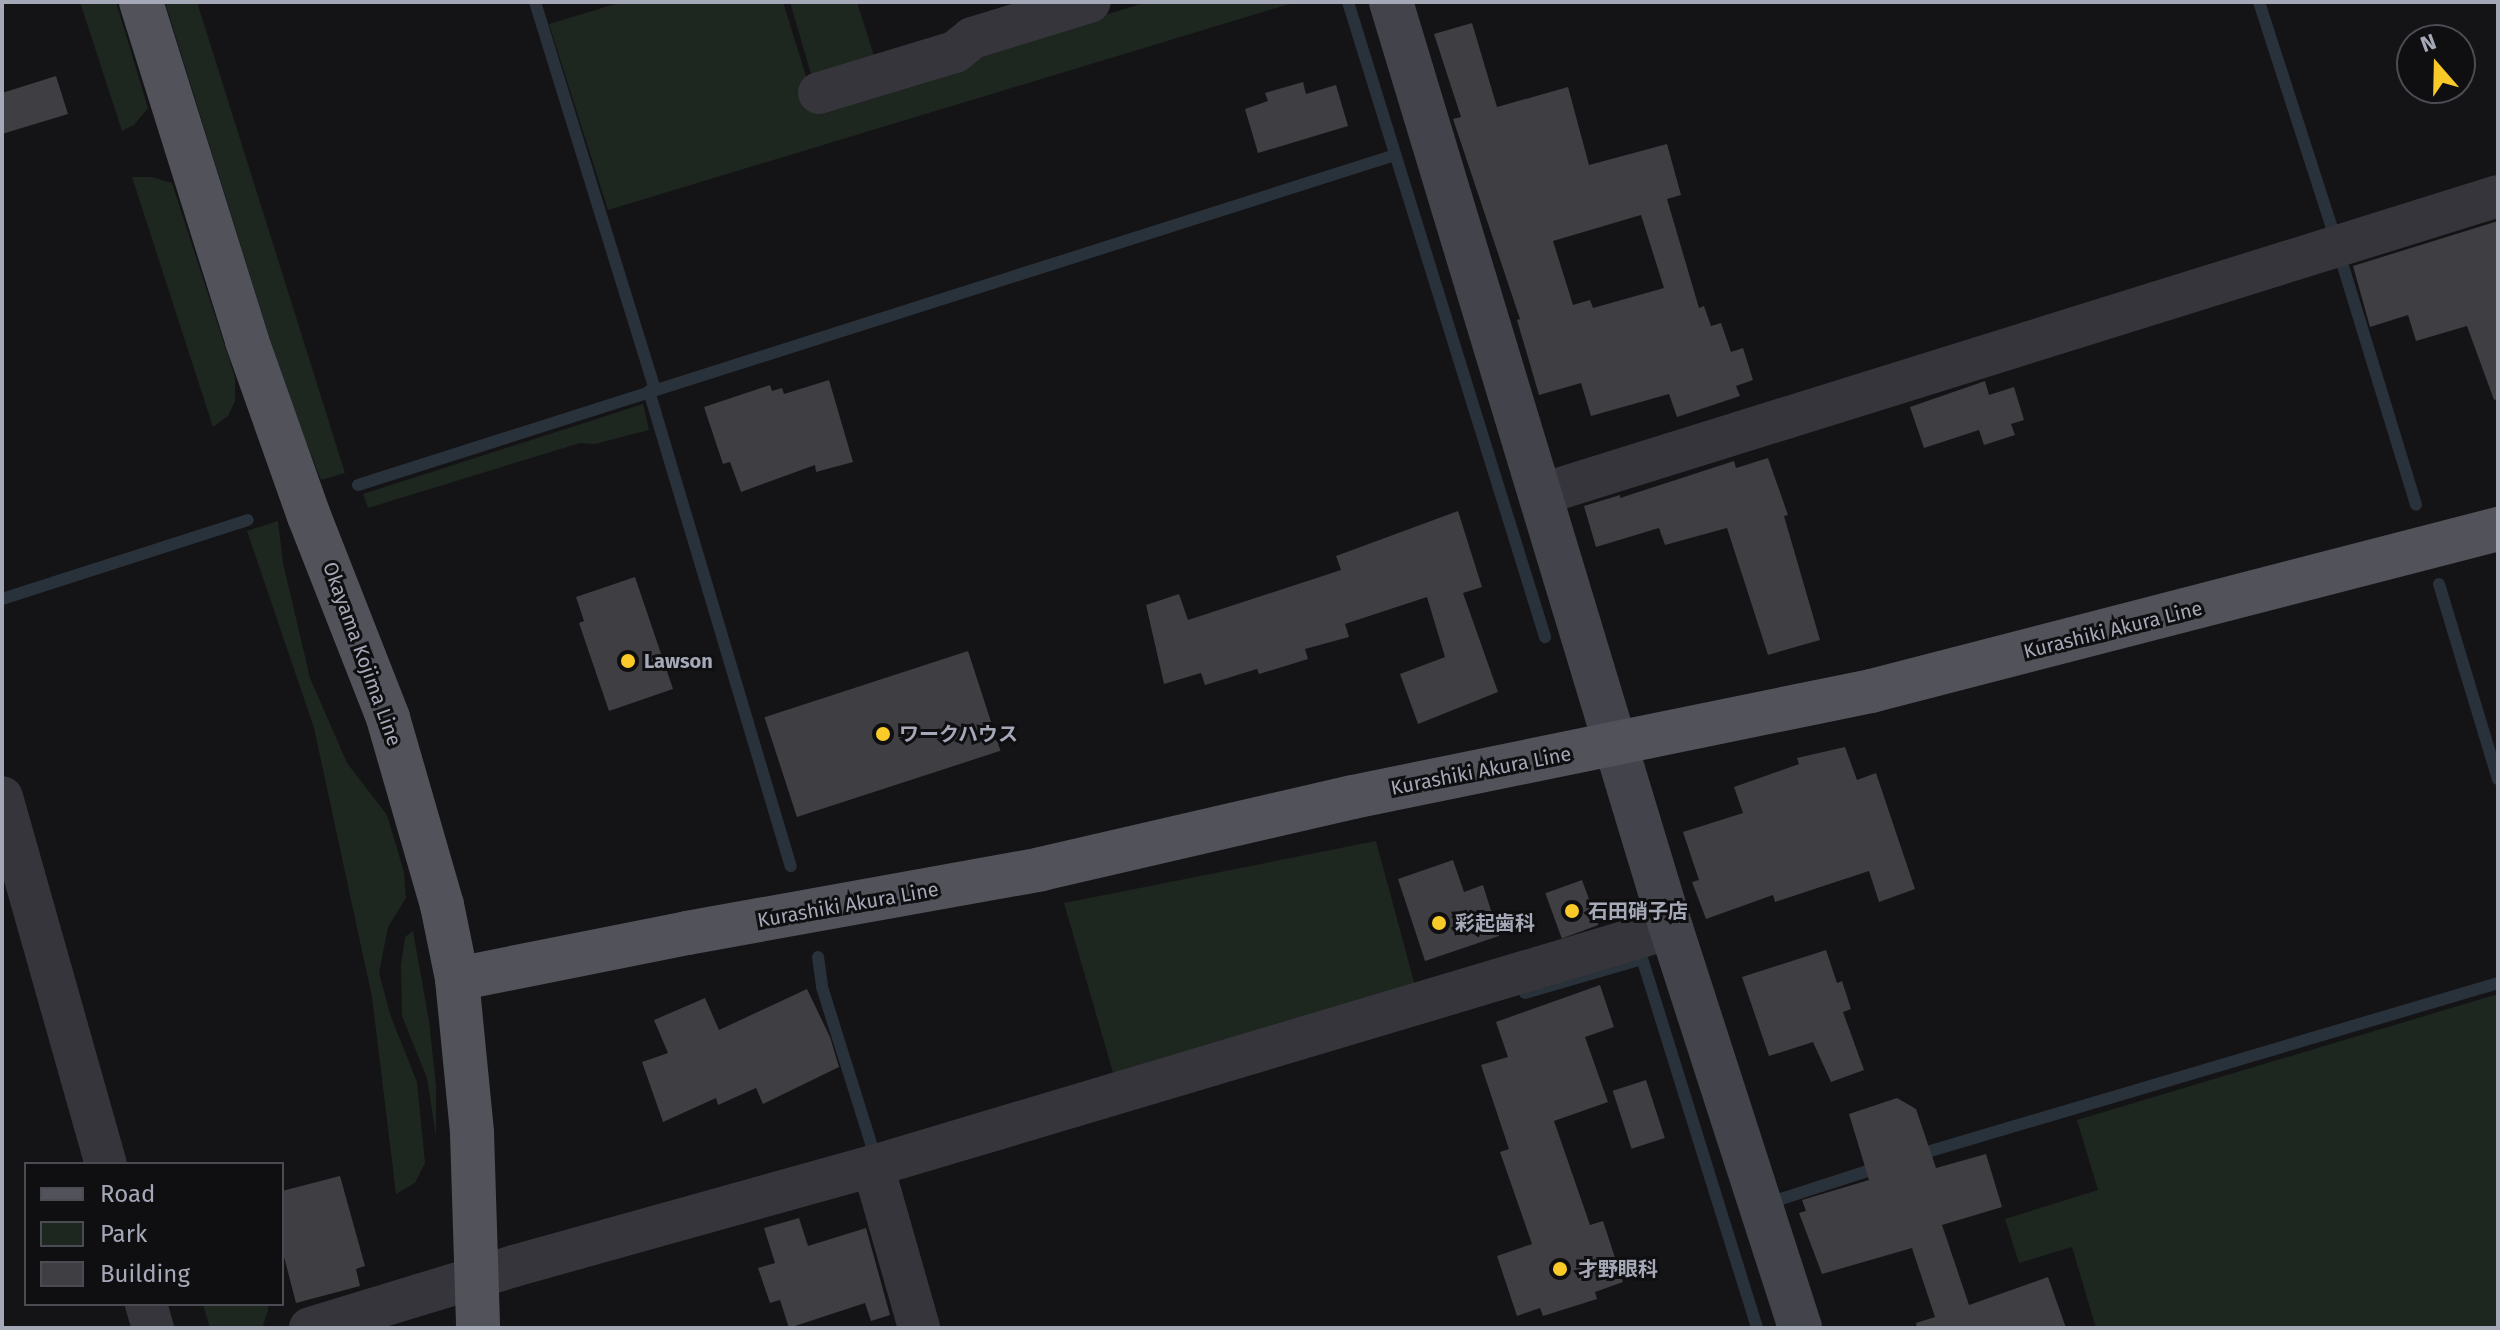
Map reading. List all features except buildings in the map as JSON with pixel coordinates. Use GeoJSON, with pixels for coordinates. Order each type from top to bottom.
{"type":"FeatureCollection","features":[{"type":"Feature","properties":{"kind":"main road","name":"Okayama Kojima Line"},"geometry":{"type":"LineString","coordinates":[[141,2],[247,341],[309,516],[388,718],[442,905],[457,979],[472,1133],[478,1328]]}},
{"type":"Feature","properties":{"kind":"main road","name":"Kurashiki Akura Line"},"geometry":{"type":"LineString","coordinates":[[457,979],[687,933],[1041,869],[1353,797],[1871,691],[2498,529]]}},
{"type":"Feature","properties":{"kind":"street"},"geometry":{"type":"LineString","coordinates":[[819,93],[955,52],[972,38],[1090,2]]}},
{"type":"Feature","properties":{"kind":"street"},"geometry":{"type":"LineString","coordinates":[[1391,2],[1616,745],[1648,935],[1800,1328]]}},
{"type":"Feature","properties":{"kind":"street"},"geometry":{"type":"LineString","coordinates":[[1542,494],[2498,196]]}},
{"type":"Feature","properties":{"kind":"street"},"geometry":{"type":"LineString","coordinates":[[2,797],[105,1162]]}},
{"type":"Feature","properties":{"kind":"street"},"geometry":{"type":"LineString","coordinates":[[310,1328],[478,1277],[873,1166],[1648,935]]}},
{"type":"Feature","properties":{"kind":"street"},"geometry":{"type":"LineString","coordinates":[[873,1166],[919,1328]]}},
{"type":"Feature","properties":{"kind":"street"},"geometry":{"type":"LineString","coordinates":[[147,1306],[153,1328]]}},
{"type":"Feature","properties":{"kind":"green space"},"geometry":{"type":"Polygon","coordinates":[[[80,2],[116,2],[148,108],[134,125],[122,131],[80,2]]]}},
{"type":"Feature","properties":{"kind":"green space"},"geometry":{"type":"Polygon","coordinates":[[[165,2],[197,2],[345,473],[321,480],[285,388],[165,2]]]}},
{"type":"Feature","properties":{"kind":"green space"},"geometry":{"type":"Polygon","coordinates":[[[622,2],[783,2],[815,105],[1147,2],[1296,2],[608,210],[549,24],[622,2]]]}},
{"type":"Feature","properties":{"kind":"green space"},"geometry":{"type":"Polygon","coordinates":[[[790,2],[857,2],[876,62],[813,81],[790,2]]]}},
{"type":"Feature","properties":{"kind":"green space"},"geometry":{"type":"Polygon","coordinates":[[[132,177],[152,177],[172,183],[235,377],[235,401],[228,416],[213,427],[132,177]]]}},
{"type":"Feature","properties":{"kind":"green space"},"geometry":{"type":"Polygon","coordinates":[[[643,404],[649,430],[595,444],[580,443],[368,508],[363,494],[643,404]]]}},
{"type":"Feature","properties":{"kind":"green space"},"geometry":{"type":"Polygon","coordinates":[[[278,521],[283,563],[310,678],[347,763],[387,815],[404,872],[406,898],[388,927],[379,973],[391,1017],[417,1082],[425,1163],[415,1183],[396,1194],[372,997],[314,728],[247,531],[278,521]]]}},
{"type":"Feature","properties":{"kind":"green space"},"geometry":{"type":"Polygon","coordinates":[[[1376,841],[1418,997],[1116,1083],[1064,903],[1376,841]]]}},
{"type":"Feature","properties":{"kind":"green space"},"geometry":{"type":"Polygon","coordinates":[[[413,931],[429,1021],[436,1086],[436,1136],[427,1078],[402,1016],[401,965],[405,937],[413,931]]]}},
{"type":"Feature","properties":{"kind":"green space"},"geometry":{"type":"Polygon","coordinates":[[[2498,994],[2498,1328],[2096,1328],[2072,1247],[2019,1263],[2005,1219],[2098,1190],[2077,1120],[2498,994]]]}},
{"type":"Feature","properties":{"kind":"green space"},"geometry":{"type":"Polygon","coordinates":[[[204,1306],[268,1306],[263,1326],[210,1328],[204,1306]]]}},
{"type":"Feature","properties":{"kind":"waterway"},"geometry":{"type":"LineString","coordinates":[[535,2],[655,389]]}},
{"type":"Feature","properties":{"kind":"waterway"},"geometry":{"type":"LineString","coordinates":[[1348,2],[1545,637]]}},
{"type":"Feature","properties":{"kind":"waterway"},"geometry":{"type":"LineString","coordinates":[[2259,2],[2335,237]]}},
{"type":"Feature","properties":{"kind":"waterway"},"geometry":{"type":"LineString","coordinates":[[358,485],[1395,155]]}},
{"type":"Feature","properties":{"kind":"waterway"},"geometry":{"type":"LineString","coordinates":[[2340,256],[2416,505]]}},
{"type":"Feature","properties":{"kind":"waterway"},"geometry":{"type":"LineString","coordinates":[[649,391],[791,866]]}},
{"type":"Feature","properties":{"kind":"waterway"},"geometry":{"type":"LineString","coordinates":[[2,599],[248,520]]}},
{"type":"Feature","properties":{"kind":"waterway"},"geometry":{"type":"LineString","coordinates":[[2439,584],[2498,779]]}},
{"type":"Feature","properties":{"kind":"waterway"},"geometry":{"type":"LineString","coordinates":[[1641,955],[1757,1328]]}},
{"type":"Feature","properties":{"kind":"waterway"},"geometry":{"type":"LineString","coordinates":[[818,957],[822,987],[874,1153]]}},
{"type":"Feature","properties":{"kind":"waterway"},"geometry":{"type":"LineString","coordinates":[[1525,993],[1642,959]]}},
{"type":"Feature","properties":{"kind":"waterway"},"geometry":{"type":"LineString","coordinates":[[1917,1155],[2498,983]]}},
{"type":"Feature","properties":{"kind":"waterway"},"geometry":{"type":"LineString","coordinates":[[1781,1199],[1880,1167]]}},
{"type":"Feature","properties":{"kind":"place","name":"Lawson"},"geometry":{"type":"Point","coordinates":[628,661]}},
{"type":"Feature","properties":{"kind":"place","name":"ワークハウス"},"geometry":{"type":"Point","coordinates":[883,734]}},
{"type":"Feature","properties":{"kind":"place","name":"石田硝子店"},"geometry":{"type":"Point","coordinates":[1572,911]}},
{"type":"Feature","properties":{"kind":"place","name":"彩起歯科"},"geometry":{"type":"Point","coordinates":[1439,923]}},
{"type":"Feature","properties":{"kind":"place","name":"才野眼科"},"geometry":{"type":"Point","coordinates":[1560,1269]}}]}
